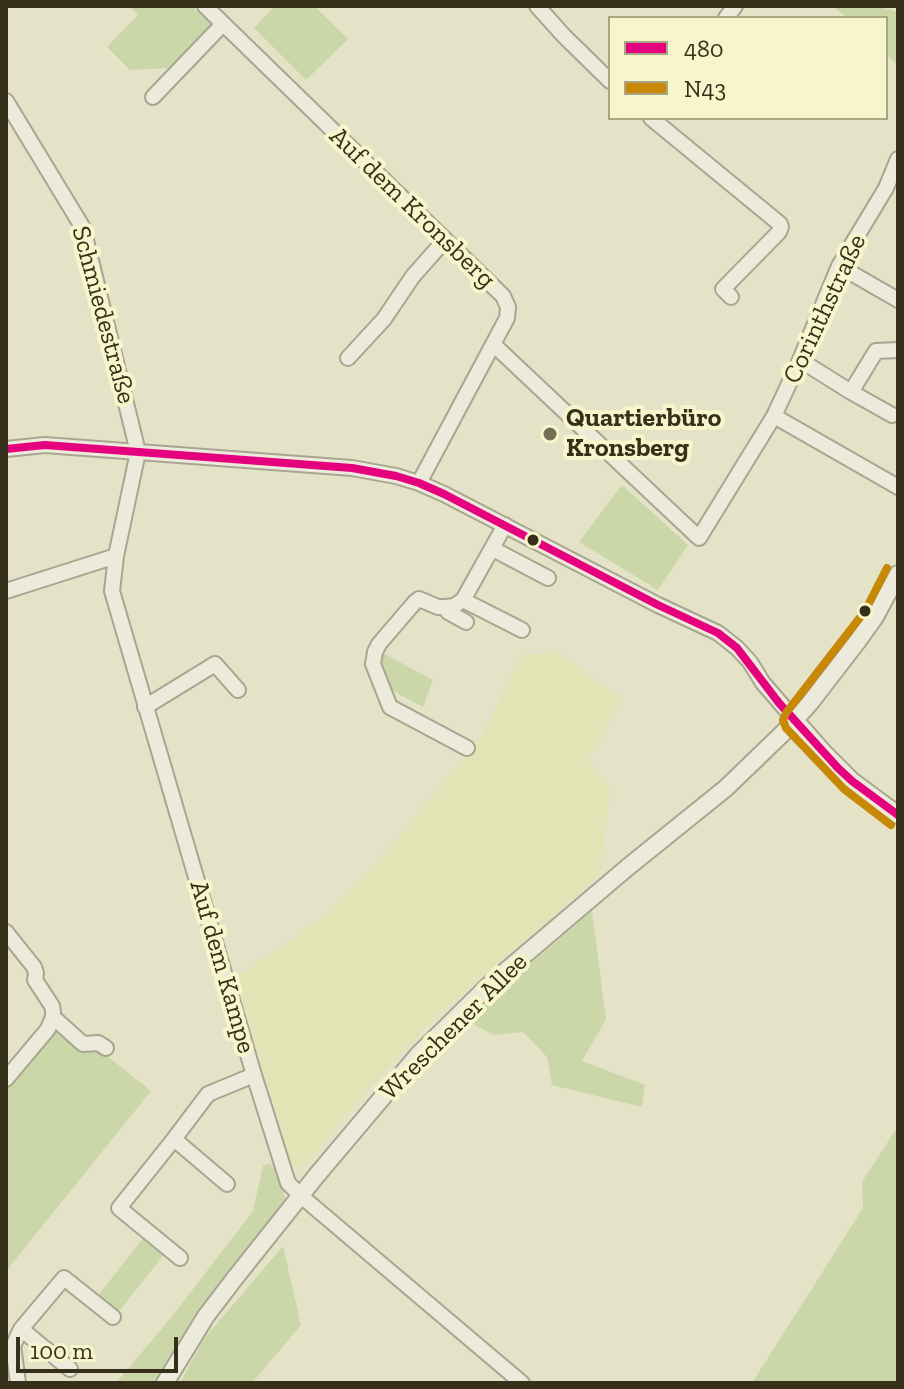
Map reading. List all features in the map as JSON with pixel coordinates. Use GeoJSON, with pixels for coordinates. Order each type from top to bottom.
{"type":"FeatureCollection","features":[{"type":"Feature","properties":{"kind":"street","name":"Auf dem Kronsberg"},"geometry":{"type":"LineString","coordinates":[[205,6],[503,296],[508,307],[507,318],[494,345],[419,483]]}},
{"type":"Feature","properties":{"kind":"street"},"geometry":{"type":"LineString","coordinates":[[537,6],[608,79]]}},
{"type":"Feature","properties":{"kind":"street"},"geometry":{"type":"LineString","coordinates":[[153,97],[223,24]]}},
{"type":"Feature","properties":{"kind":"street","name":"Schmiedestraße"},"geometry":{"type":"LineString","coordinates":[[8,107],[83,228],[138,452]]}},
{"type":"Feature","properties":{"kind":"street"},"geometry":{"type":"LineString","coordinates":[[653,120],[780,224],[781,229],[723,289],[731,297]]}},
{"type":"Feature","properties":{"kind":"street","name":"Corinthstraße"},"geometry":{"type":"LineString","coordinates":[[494,345],[699,538],[774,416],[839,266],[892,191],[898,159]]}},
{"type":"Feature","properties":{"kind":"street"},"geometry":{"type":"LineString","coordinates":[[348,358],[384,319],[413,276],[445,240]]}},
{"type":"Feature","properties":{"kind":"street"},"geometry":{"type":"LineString","coordinates":[[839,266],[898,300]]}},
{"type":"Feature","properties":{"kind":"street"},"geometry":{"type":"LineString","coordinates":[[851,392],[876,351],[898,350]]}},
{"type":"Feature","properties":{"kind":"street"},"geometry":{"type":"LineString","coordinates":[[800,360],[892,415]]}},
{"type":"Feature","properties":{"kind":"street","name":"Corinthstraße"},"geometry":{"type":"LineString","coordinates":[[774,416],[898,487]]}},
{"type":"Feature","properties":{"kind":"street"},"geometry":{"type":"LineString","coordinates":[[6,449],[45,445],[352,468],[419,483],[718,633],[750,662],[763,683],[831,761],[898,815]]}},
{"type":"Feature","properties":{"kind":"street","name":"Auf dem Kampe"},"geometry":{"type":"LineString","coordinates":[[138,452],[116,556],[112,591],[288,1183],[522,1383]]}},
{"type":"Feature","properties":{"kind":"street"},"geometry":{"type":"LineString","coordinates":[[467,748],[390,707],[373,664],[375,652],[419,599],[438,607],[454,606],[463,600],[505,525]]}},
{"type":"Feature","properties":{"kind":"street"},"geometry":{"type":"LineString","coordinates":[[493,549],[548,578]]}},
{"type":"Feature","properties":{"kind":"street"},"geometry":{"type":"LineString","coordinates":[[6,591],[116,556]]}},
{"type":"Feature","properties":{"kind":"street","name":"Wreschener Allee"},"geometry":{"type":"LineString","coordinates":[[165,1383],[206,1316],[419,1054],[488,986],[726,788],[795,720],[875,617],[898,574]]}},
{"type":"Feature","properties":{"kind":"street"},"geometry":{"type":"LineString","coordinates":[[463,600],[522,630]]}},
{"type":"Feature","properties":{"kind":"street"},"geometry":{"type":"LineString","coordinates":[[446,607],[448,612],[466,622]]}},
{"type":"Feature","properties":{"kind":"street"},"geometry":{"type":"LineString","coordinates":[[145,707],[215,664],[238,690]]}},
{"type":"Feature","properties":{"kind":"street"},"geometry":{"type":"LineString","coordinates":[[6,932],[34,967],[35,980],[52,1006],[53,1017],[48,1029],[6,1079]]}},
{"type":"Feature","properties":{"kind":"street"},"geometry":{"type":"LineString","coordinates":[[53,1017],[83,1044],[98,1043],[106,1048]]}},
{"type":"Feature","properties":{"kind":"street"},"geometry":{"type":"LineString","coordinates":[[180,1258],[119,1208],[208,1094],[254,1075]]}},
{"type":"Feature","properties":{"kind":"street"},"geometry":{"type":"LineString","coordinates":[[174,1139],[227,1184]]}},
{"type":"Feature","properties":{"kind":"street"},"geometry":{"type":"LineString","coordinates":[[18,1383],[13,1346],[21,1329],[64,1278],[113,1317]]}},
{"type":"Feature","properties":{"kind":"street"},"geometry":{"type":"LineString","coordinates":[[21,1329],[70,1369]]}},
{"type":"Feature","properties":{"kind":"green space"},"geometry":{"type":"Polygon","coordinates":[[[130,6],[192,6],[211,24],[170,68],[130,70],[107,47],[138,15],[130,6]]]}},
{"type":"Feature","properties":{"kind":"green space"},"geometry":{"type":"Polygon","coordinates":[[[275,6],[314,6],[348,39],[306,80],[254,28],[275,6]]]}},
{"type":"Feature","properties":{"kind":"green space"},"geometry":{"type":"Polygon","coordinates":[[[833,6],[876,6],[898,12],[898,66],[888,56],[888,16],[845,16],[833,6]]]}},
{"type":"Feature","properties":{"kind":"green space"},"geometry":{"type":"Polygon","coordinates":[[[622,485],[688,545],[658,590],[579,542],[622,485]]]}},
{"type":"Feature","properties":{"kind":"green space"},"geometry":{"type":"Polygon","coordinates":[[[381,652],[433,680],[423,707],[389,689],[379,664],[381,652]]]}},
{"type":"Feature","properties":{"kind":"green space"},"geometry":{"type":"Polygon","coordinates":[[[558,653],[620,698],[588,760],[610,790],[600,875],[441,1012],[371,1085],[305,1166],[297,1166],[291,1162],[236,977],[323,918],[373,869],[483,735],[522,654],[558,653]]]}},
{"type":"Feature","properties":{"kind":"green space"},"geometry":{"type":"Polygon","coordinates":[[[592,911],[606,1019],[582,1061],[645,1085],[642,1107],[552,1085],[547,1057],[523,1032],[494,1035],[465,1020],[592,911]]]}},
{"type":"Feature","properties":{"kind":"green space"},"geometry":{"type":"Polygon","coordinates":[[[59,1028],[97,1048],[151,1091],[6,1271],[6,1086],[59,1028]]]}},
{"type":"Feature","properties":{"kind":"green space"},"geometry":{"type":"Polygon","coordinates":[[[898,1126],[898,1383],[752,1383],[863,1208],[862,1182],[898,1126]]]}},
{"type":"Feature","properties":{"kind":"green space"},"geometry":{"type":"Polygon","coordinates":[[[270,1164],[280,1174],[285,1199],[228,1277],[159,1383],[116,1383],[253,1211],[263,1166],[270,1164]]]}},
{"type":"Feature","properties":{"kind":"green space"},"geometry":{"type":"Polygon","coordinates":[[[145,1236],[166,1252],[117,1314],[96,1298],[145,1236]]]}},
{"type":"Feature","properties":{"kind":"green space"},"geometry":{"type":"Polygon","coordinates":[[[283,1246],[301,1325],[252,1383],[180,1383],[203,1340],[283,1246]]]}},
{"type":"Feature","properties":{"kind":"transit line","name":"480"},"geometry":{"type":"LineString","coordinates":[[6,449],[45,445],[352,468],[419,483],[718,633],[737,648],[779,703],[838,768],[898,815]]}},
{"type":"Feature","properties":{"kind":"transit line","name":"N43"},"geometry":{"type":"LineString","coordinates":[[887,568],[865,611],[783,720],[786,728],[844,789],[891,825]]}},
{"type":"Feature","properties":{"kind":"place","name":"Quartierbüro Kronsberg"},"geometry":{"type":"Point","coordinates":[550,434]}}]}
